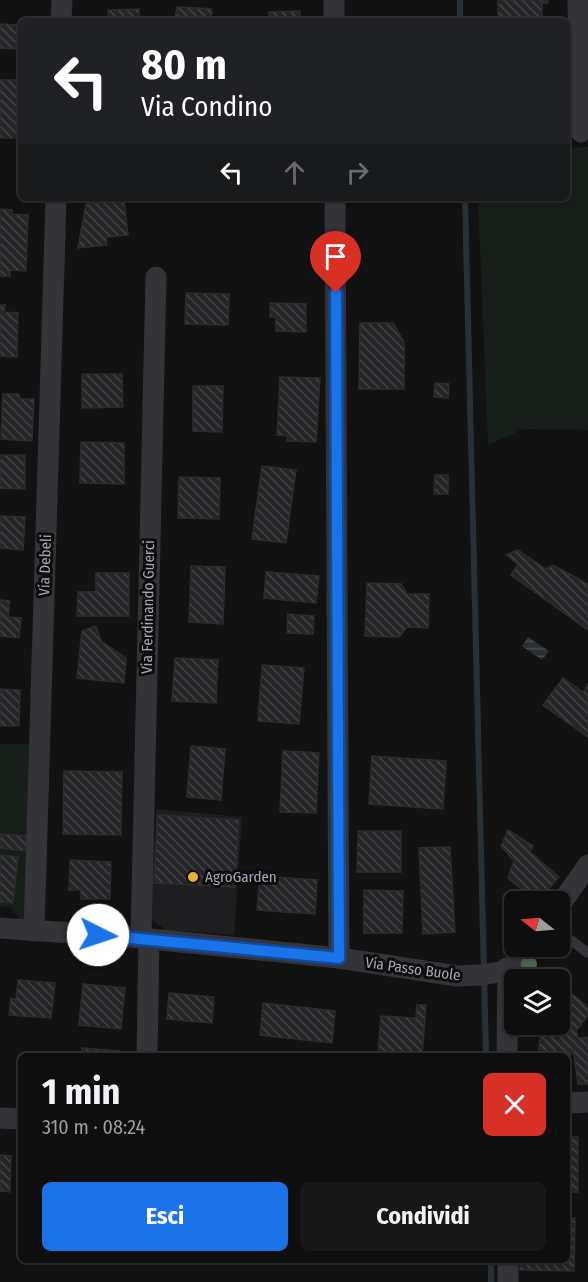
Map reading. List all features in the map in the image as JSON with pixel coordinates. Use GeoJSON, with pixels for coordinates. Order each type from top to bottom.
{"type":"FeatureCollection","features":[{"type":"Feature","properties":{"kind":"street"},"geometry":{"type":"LineString","coordinates":[[61,18],[62,0]]}},
{"type":"Feature","properties":{"kind":"street"},"geometry":{"type":"LineString","coordinates":[[334,0],[334,18]]}},
{"type":"Feature","properties":{"kind":"street"},"geometry":{"type":"LineString","coordinates":[[578,0],[581,132]]}},
{"type":"Feature","properties":{"kind":"street","name":"Via Debeli"},"geometry":{"type":"LineString","coordinates":[[34,931],[56,201]]}},
{"type":"Feature","properties":{"kind":"street"},"geometry":{"type":"LineString","coordinates":[[335,201],[339,958]]}},
{"type":"Feature","properties":{"kind":"street","name":"Via Ferdinando Guerci"},"geometry":{"type":"LineString","coordinates":[[147,1053],[145,939],[156,277]]}},
{"type":"Feature","properties":{"kind":"street"},"geometry":{"type":"LineString","coordinates":[[570,891],[588,865]]}},
{"type":"Feature","properties":{"kind":"street","name":"Via Passo Buole"},"geometry":{"type":"LineString","coordinates":[[0,928],[145,939],[339,958],[448,975],[466,976],[504,970]]}},
{"type":"Feature","properties":{"kind":"street"},"geometry":{"type":"LineString","coordinates":[[506,969],[521,957]]}},
{"type":"Feature","properties":{"kind":"street"},"geometry":{"type":"LineString","coordinates":[[506,1035],[507,1053]]}},
{"type":"Feature","properties":{"kind":"street"},"geometry":{"type":"LineString","coordinates":[[570,1103],[588,1102]]}},
{"type":"Feature","properties":{"kind":"street"},"geometry":{"type":"LineString","coordinates":[[0,1118],[18,1119]]}},
{"type":"Feature","properties":{"kind":"street"},"geometry":{"type":"LineString","coordinates":[[508,1263],[508,1282]]}},
{"type":"Feature","properties":{"kind":"lane"},"geometry":{"type":"LineString","coordinates":[[570,940],[588,953]]}},
{"type":"Feature","properties":{"kind":"shaded area"},"geometry":{"type":"Polygon","coordinates":[[[588,147],[588,430],[523,429],[488,445],[478,201],[570,201],[570,148],[588,147]]]}},
{"type":"Feature","properties":{"kind":"shaded area"},"geometry":{"type":"Polygon","coordinates":[[[528,637],[549,651],[542,660],[522,646],[528,637]]]}},
{"type":"Feature","properties":{"kind":"shaded area"},"geometry":{"type":"Polygon","coordinates":[[[0,744],[32,744],[27,836],[0,834],[0,744]]]}},
{"type":"Feature","properties":{"kind":"shaded area"},"geometry":{"type":"Polygon","coordinates":[[[156,809],[242,817],[234,935],[166,930],[150,918],[156,809]]]}},
{"type":"Feature","properties":{"kind":"shaded area"},"geometry":{"type":"Polygon","coordinates":[[[0,848],[26,851],[25,920],[19,918],[11,908],[0,906],[0,848]]]}},
{"type":"Feature","properties":{"kind":"building"},"geometry":{"type":"Polygon","coordinates":[[[498,0],[548,0],[548,3],[542,3],[542,18],[498,18],[498,0]]]}},
{"type":"Feature","properties":{"kind":"building"},"geometry":{"type":"Polygon","coordinates":[[[177,7],[212,9],[211,18],[175,18],[177,7]]]}},
{"type":"Feature","properties":{"kind":"building"},"geometry":{"type":"Polygon","coordinates":[[[139,9],[139,18],[108,18],[108,10],[139,9]]]}},
{"type":"Feature","properties":{"kind":"building"},"geometry":{"type":"Polygon","coordinates":[[[300,11],[300,18],[269,18],[269,12],[300,11]]]}},
{"type":"Feature","properties":{"kind":"building"},"geometry":{"type":"Polygon","coordinates":[[[0,24],[17,25],[16,49],[0,48],[0,24]]]}},
{"type":"Feature","properties":{"kind":"building"},"geometry":{"type":"Polygon","coordinates":[[[0,80],[18,80],[18,138],[0,138],[0,80]]]}},
{"type":"Feature","properties":{"kind":"building"},"geometry":{"type":"Polygon","coordinates":[[[124,201],[128,235],[106,237],[107,245],[78,248],[86,204],[124,201]]]}},
{"type":"Feature","properties":{"kind":"building"},"geometry":{"type":"Polygon","coordinates":[[[0,209],[12,210],[12,214],[28,215],[26,271],[10,270],[10,276],[0,276],[0,209]]]}},
{"type":"Feature","properties":{"kind":"building"},"geometry":{"type":"Polygon","coordinates":[[[186,293],[229,294],[228,325],[185,324],[186,293]]]}},
{"type":"Feature","properties":{"kind":"building"},"geometry":{"type":"Polygon","coordinates":[[[270,303],[306,304],[306,332],[276,331],[276,317],[270,317],[270,303]]]}},
{"type":"Feature","properties":{"kind":"building"},"geometry":{"type":"Polygon","coordinates":[[[0,305],[5,305],[4,312],[18,313],[17,357],[0,356],[0,305]]]}},
{"type":"Feature","properties":{"kind":"building"},"geometry":{"type":"Polygon","coordinates":[[[360,323],[393,323],[404,342],[404,389],[359,389],[360,323]]]}},
{"type":"Feature","properties":{"kind":"building"},"geometry":{"type":"Polygon","coordinates":[[[82,374],[122,374],[123,407],[82,408],[82,374]]]}},
{"type":"Feature","properties":{"kind":"building"},"geometry":{"type":"Polygon","coordinates":[[[280,377],[320,378],[316,442],[287,441],[288,436],[277,435],[280,377]]]}},
{"type":"Feature","properties":{"kind":"building"},"geometry":{"type":"Polygon","coordinates":[[[435,383],[449,384],[448,398],[434,397],[435,383]]]}},
{"type":"Feature","properties":{"kind":"building"},"geometry":{"type":"Polygon","coordinates":[[[193,386],[223,386],[222,432],[193,431],[193,386]]]}},
{"type":"Feature","properties":{"kind":"building"},"geometry":{"type":"Polygon","coordinates":[[[3,394],[19,394],[20,399],[34,399],[32,441],[1,439],[3,394]]]}},
{"type":"Feature","properties":{"kind":"building"},"geometry":{"type":"Polygon","coordinates":[[[81,442],[124,443],[124,484],[80,483],[81,442]]]}},
{"type":"Feature","properties":{"kind":"building"},"geometry":{"type":"Polygon","coordinates":[[[0,455],[25,455],[25,489],[0,488],[0,455]]]}},
{"type":"Feature","properties":{"kind":"building"},"geometry":{"type":"Polygon","coordinates":[[[262,466],[296,470],[286,543],[252,539],[262,466]]]}},
{"type":"Feature","properties":{"kind":"building"},"geometry":{"type":"Polygon","coordinates":[[[435,475],[448,475],[448,494],[434,494],[435,475]]]}},
{"type":"Feature","properties":{"kind":"building"},"geometry":{"type":"Polygon","coordinates":[[[179,477],[220,478],[219,519],[178,518],[179,477]]]}},
{"type":"Feature","properties":{"kind":"building"},"geometry":{"type":"Polygon","coordinates":[[[0,516],[25,517],[23,550],[0,548],[0,516]]]}},
{"type":"Feature","properties":{"kind":"building"},"geometry":{"type":"Polygon","coordinates":[[[518,550],[546,569],[553,565],[588,584],[588,630],[511,575],[518,564],[506,555],[518,550]]]}},
{"type":"Feature","properties":{"kind":"building"},"geometry":{"type":"Polygon","coordinates":[[[191,566],[225,567],[223,624],[189,622],[191,566]]]}},
{"type":"Feature","properties":{"kind":"building"},"geometry":{"type":"Polygon","coordinates":[[[266,572],[319,576],[316,603],[264,598],[266,572]]]}},
{"type":"Feature","properties":{"kind":"building"},"geometry":{"type":"Polygon","coordinates":[[[96,573],[129,573],[129,616],[77,616],[78,592],[96,592],[96,573]]]}},
{"type":"Feature","properties":{"kind":"building"},"geometry":{"type":"Polygon","coordinates":[[[367,583],[401,584],[407,594],[429,594],[428,628],[407,627],[399,637],[365,636],[367,583]]]}},
{"type":"Feature","properties":{"kind":"building"},"geometry":{"type":"Polygon","coordinates":[[[0,600],[10,601],[8,617],[21,618],[19,638],[0,636],[0,600]]]}},
{"type":"Feature","properties":{"kind":"building"},"geometry":{"type":"Polygon","coordinates":[[[288,614],[314,616],[313,634],[287,633],[288,614]]]}},
{"type":"Feature","properties":{"kind":"building"},"geometry":{"type":"Polygon","coordinates":[[[96,626],[101,641],[126,658],[124,683],[77,678],[82,631],[96,626]]]}},
{"type":"Feature","properties":{"kind":"building"},"geometry":{"type":"Polygon","coordinates":[[[175,658],[218,660],[216,703],[172,701],[175,658]]]}},
{"type":"Feature","properties":{"kind":"building"},"geometry":{"type":"Polygon","coordinates":[[[262,665],[304,668],[299,724],[258,721],[262,665]]]}},
{"type":"Feature","properties":{"kind":"building"},"geometry":{"type":"Polygon","coordinates":[[[563,678],[583,692],[588,684],[588,737],[543,705],[563,678]]]}},
{"type":"Feature","properties":{"kind":"building"},"geometry":{"type":"Polygon","coordinates":[[[0,689],[20,690],[19,726],[0,726],[0,689]]]}},
{"type":"Feature","properties":{"kind":"building"},"geometry":{"type":"Polygon","coordinates":[[[191,746],[225,749],[221,800],[187,797],[191,746]]]}},
{"type":"Feature","properties":{"kind":"building"},"geometry":{"type":"Polygon","coordinates":[[[283,751],[319,753],[316,813],[280,812],[283,751]]]}},
{"type":"Feature","properties":{"kind":"building"},"geometry":{"type":"Polygon","coordinates":[[[372,756],[446,761],[443,809],[369,804],[372,756]]]}},
{"type":"Feature","properties":{"kind":"building"},"geometry":{"type":"Polygon","coordinates":[[[64,771],[122,772],[121,835],[63,834],[64,771]]]}},
{"type":"Feature","properties":{"kind":"building"},"geometry":{"type":"Polygon","coordinates":[[[158,815],[239,820],[235,887],[154,883],[158,815]]]}},
{"type":"Feature","properties":{"kind":"building"},"geometry":{"type":"Polygon","coordinates":[[[508,830],[533,846],[530,852],[559,877],[547,891],[524,891],[508,878],[514,861],[501,846],[508,830]]]}},
{"type":"Feature","properties":{"kind":"building"},"geometry":{"type":"Polygon","coordinates":[[[358,831],[401,831],[401,872],[357,872],[358,831]]]}},
{"type":"Feature","properties":{"kind":"building"},"geometry":{"type":"Polygon","coordinates":[[[0,834],[27,836],[26,851],[0,848],[0,834]]]}},
{"type":"Feature","properties":{"kind":"building"},"geometry":{"type":"Polygon","coordinates":[[[450,847],[455,932],[423,934],[419,848],[450,847]]]}},
{"type":"Feature","properties":{"kind":"building"},"geometry":{"type":"Polygon","coordinates":[[[0,855],[18,857],[13,903],[0,902],[0,855]]]}},
{"type":"Feature","properties":{"kind":"building"},"geometry":{"type":"Polygon","coordinates":[[[70,860],[111,862],[110,899],[81,899],[81,890],[69,890],[70,860]]]}},
{"type":"Feature","properties":{"kind":"building"},"geometry":{"type":"Polygon","coordinates":[[[260,876],[317,880],[315,914],[257,910],[260,876]]]}},
{"type":"Feature","properties":{"kind":"building"},"geometry":{"type":"Polygon","coordinates":[[[364,890],[403,891],[402,933],[364,933],[364,890]]]}},
{"type":"Feature","properties":{"kind":"building"},"geometry":{"type":"Polygon","coordinates":[[[18,980],[55,983],[51,1018],[9,1015],[11,998],[16,1000],[18,980]]]}},
{"type":"Feature","properties":{"kind":"building"},"geometry":{"type":"Polygon","coordinates":[[[83,984],[125,988],[121,1029],[79,1025],[83,984]]]}},
{"type":"Feature","properties":{"kind":"building"},"geometry":{"type":"Polygon","coordinates":[[[570,992],[588,1007],[588,1015],[576,1031],[578,1038],[588,1037],[588,1084],[578,1084],[573,1049],[570,1056],[570,1053],[539,1053],[540,1035],[570,1035],[570,992]]]}},
{"type":"Feature","properties":{"kind":"building"},"geometry":{"type":"Polygon","coordinates":[[[169,993],[214,997],[212,1023],[167,1019],[169,993]]]}},
{"type":"Feature","properties":{"kind":"building"},"geometry":{"type":"Polygon","coordinates":[[[263,1003],[335,1011],[332,1043],[260,1035],[263,1003]]]}},
{"type":"Feature","properties":{"kind":"building"},"geometry":{"type":"Polygon","coordinates":[[[417,1005],[426,1005],[422,1053],[378,1053],[381,1016],[416,1018],[417,1005]]]}},
{"type":"Feature","properties":{"kind":"building"},"geometry":{"type":"Polygon","coordinates":[[[82,1048],[120,1051],[120,1053],[81,1053],[82,1048]]]}},
{"type":"Feature","properties":{"kind":"building"},"geometry":{"type":"Polygon","coordinates":[[[570,1137],[578,1137],[578,1192],[570,1192],[570,1137]]]}},
{"type":"Feature","properties":{"kind":"building"},"geometry":{"type":"Polygon","coordinates":[[[0,1155],[11,1156],[10,1192],[0,1191],[0,1155]]]}},
{"type":"Feature","properties":{"kind":"building"},"geometry":{"type":"Polygon","coordinates":[[[570,1218],[575,1218],[574,1271],[520,1270],[520,1263],[570,1263],[570,1218]]]}},
{"type":"Feature","properties":{"kind":"waterway"},"geometry":{"type":"LineString","coordinates":[[460,0],[460,18]]}},
{"type":"Feature","properties":{"kind":"waterway"},"geometry":{"type":"LineString","coordinates":[[465,201],[486,1053]]}},
{"type":"Feature","properties":{"kind":"waterway"},"geometry":{"type":"LineString","coordinates":[[491,1263],[491,1282]]}},
{"type":"Feature","properties":{"kind":"place","name":"AgroGarden"},"geometry":{"type":"Point","coordinates":[193,877]}},
{"type":"Feature","properties":{"kind":"route"},"geometry":{"type":"LineString","coordinates":[[98,935],[339,958],[336,293]]}}]}
